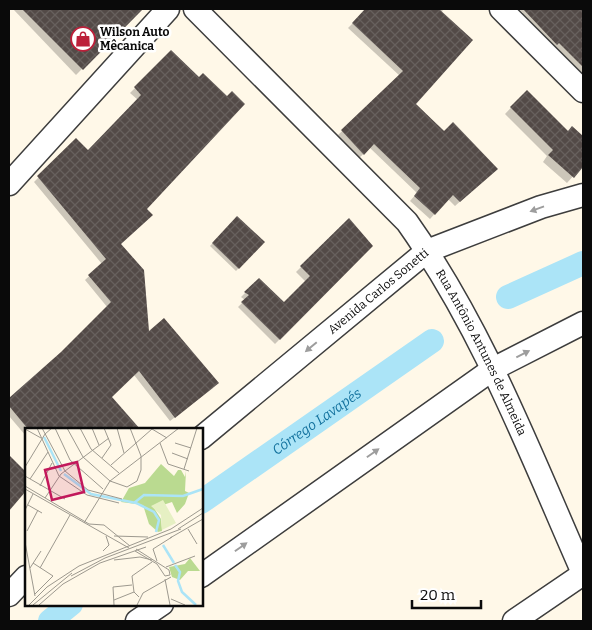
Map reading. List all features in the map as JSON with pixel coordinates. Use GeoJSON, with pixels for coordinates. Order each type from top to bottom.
{"type":"FeatureCollection","features":[{"type":"Feature","properties":{"kind":"street"},"geometry":{"type":"LineString","coordinates":[[9,184],[168,9]]}},
{"type":"Feature","properties":{"kind":"street","name":"Rua Antônio Antunes de Almeida"},"geometry":{"type":"LineString","coordinates":[[194,9],[407,222],[450,288],[489,360],[583,573]]}},
{"type":"Feature","properties":{"kind":"street"},"geometry":{"type":"LineString","coordinates":[[501,9],[583,90]]}},
{"type":"Feature","properties":{"kind":"street","name":"Avenida Carlos Sonetti"},"geometry":{"type":"LineString","coordinates":[[202,437],[427,251],[541,207],[583,196]]}},
{"type":"Feature","properties":{"kind":"street"},"geometry":{"type":"LineString","coordinates":[[202,575],[489,360],[583,323]]}},
{"type":"Feature","properties":{"kind":"street"},"geometry":{"type":"LineString","coordinates":[[514,621],[583,573]]}},
{"type":"Feature","properties":{"kind":"street"},"geometry":{"type":"LineString","coordinates":[[9,595],[25,578]]}},
{"type":"Feature","properties":{"kind":"street"},"geometry":{"type":"LineString","coordinates":[[137,621],[161,605]]}},
{"type":"Feature","properties":{"kind":"building","name":"Wilson Auto Mêcanica"},"geometry":{"type":"Polygon","coordinates":[[[22,9],[143,9],[83,70],[22,9]]]}},
{"type":"Feature","properties":{"kind":"building"},"geometry":{"type":"Polygon","coordinates":[[[365,9],[439,9],[473,40],[416,104],[444,131],[453,122],[498,169],[460,202],[453,195],[435,215],[414,196],[420,188],[374,144],[364,155],[341,130],[403,71],[352,23],[365,9]]]}},
{"type":"Feature","properties":{"kind":"building"},"geometry":{"type":"Polygon","coordinates":[[[523,9],[583,9],[583,67],[559,43],[557,45],[523,9]]]}},
{"type":"Feature","properties":{"kind":"building"},"geometry":{"type":"Polygon","coordinates":[[[171,50],[199,77],[203,73],[227,96],[232,91],[245,104],[147,209],[153,215],[121,244],[144,270],[149,331],[164,318],[219,383],[175,418],[139,371],[112,397],[139,428],[27,428],[9,406],[9,398],[61,352],[111,302],[88,275],[106,259],[37,176],[76,138],[88,150],[141,95],[134,87],[171,50]]]}},
{"type":"Feature","properties":{"kind":"building"},"geometry":{"type":"Polygon","coordinates":[[[527,90],[568,131],[572,126],[583,136],[583,167],[574,178],[548,155],[553,150],[510,107],[527,90]]]}},
{"type":"Feature","properties":{"kind":"building"},"geometry":{"type":"Polygon","coordinates":[[[237,216],[265,242],[239,269],[212,243],[237,216]]]}},
{"type":"Feature","properties":{"kind":"building"},"geometry":{"type":"Polygon","coordinates":[[[349,218],[373,246],[280,340],[241,302],[249,295],[244,292],[259,278],[284,302],[310,276],[300,266],[349,218]]]}},
{"type":"Feature","properties":{"kind":"building"},"geometry":{"type":"Polygon","coordinates":[[[9,455],[25,471],[25,492],[9,511],[9,455]]]}},
{"type":"Feature","properties":{"kind":"waterway","name":"Córrego Lavapés"},"geometry":{"type":"LineString","coordinates":[[508,297],[583,263]]}},
{"type":"Feature","properties":{"kind":"waterway","name":"Córrego Lavapés"},"geometry":{"type":"LineString","coordinates":[[202,501],[432,341]]}},
{"type":"Feature","properties":{"kind":"waterway","name":"Córrego Lavapés"},"geometry":{"type":"LineString","coordinates":[[50,621],[70,605]]}},
{"type":"Feature","properties":{"kind":"place","name":"Wilson Auto Mêcanica"},"geometry":{"type":"Point","coordinates":[83,39]}}]}
